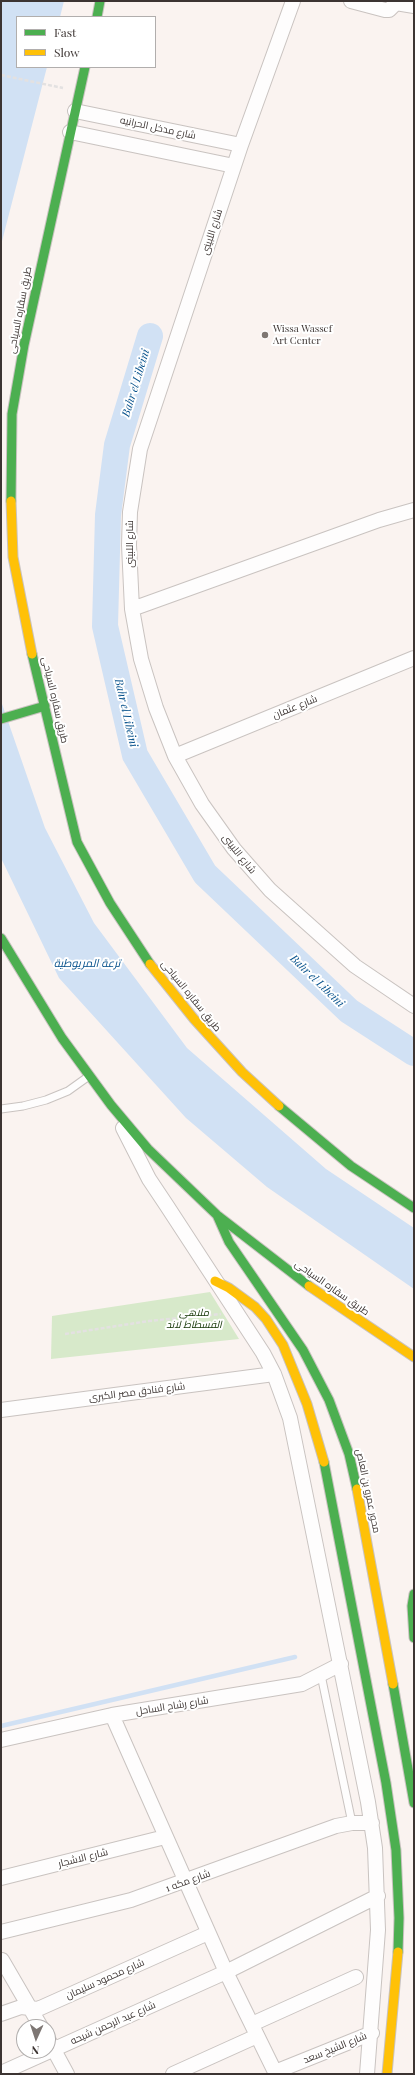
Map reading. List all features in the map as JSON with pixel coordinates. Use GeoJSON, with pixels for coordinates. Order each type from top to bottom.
{"type":"FeatureCollection","features":[{"type":"Feature","properties":{"kind":"main road"},"geometry":{"type":"LineString","coordinates":[[96,16],[100,1]]}},
{"type":"Feature","properties":{"kind":"main road","name":"طريق سقاره السياحى"},"geometry":{"type":"LineString","coordinates":[[85,68],[25,338],[12,414],[10,484],[13,557],[25,623],[77,842],[110,903],[150,962],[194,1019],[237,1066],[295,1121],[351,1166],[414,1208]]}},
{"type":"Feature","properties":{"kind":"main road"},"geometry":{"type":"LineString","coordinates":[[1,719],[45,706]]}},
{"type":"Feature","properties":{"kind":"main road","name":"طريق سقاره السياحى"},"geometry":{"type":"LineString","coordinates":[[1,938],[62,1038],[111,1105],[148,1149],[217,1215],[307,1286],[414,1357]]}},
{"type":"Feature","properties":{"kind":"main road","name":"محور عمرو بن العاص"},"geometry":{"type":"LineString","coordinates":[[217,1215],[229,1242],[303,1350],[329,1400],[347,1447],[361,1504],[414,1803]]}},
{"type":"Feature","properties":{"kind":"main road"},"geometry":{"type":"LineString","coordinates":[[215,1281],[236,1292],[255,1307],[266,1319],[284,1345],[307,1404],[325,1464],[384,1776],[396,1850],[399,1918],[398,1952],[387,2074]]}},
{"type":"Feature","properties":{"kind":"main road"},"geometry":{"type":"LineString","coordinates":[[414,1594],[412,1606],[414,1638]]}},
{"type":"Feature","properties":{"kind":"street","name":"شارع اللبينى"},"geometry":{"type":"LineString","coordinates":[[293,1],[241,145],[140,449],[130,512],[129,544],[132,609],[141,659],[156,708],[175,756],[202,804],[229,843],[270,890],[355,966],[414,1006]]}},
{"type":"Feature","properties":{"kind":"street"},"geometry":{"type":"LineString","coordinates":[[351,1],[385,10],[389,10],[396,3],[414,6]]}},
{"type":"Feature","properties":{"kind":"street","name":"شارع مدخل الحرانيه"},"geometry":{"type":"LineString","coordinates":[[75,111],[241,145]]}},
{"type":"Feature","properties":{"kind":"street"},"geometry":{"type":"LineString","coordinates":[[70,132],[234,166]]}},
{"type":"Feature","properties":{"kind":"street"},"geometry":{"type":"LineString","coordinates":[[132,609],[372,522],[414,510]]}},
{"type":"Feature","properties":{"kind":"street","name":"شارع عثمان"},"geometry":{"type":"LineString","coordinates":[[175,756],[414,658]]}},
{"type":"Feature","properties":{"kind":"street"},"geometry":{"type":"LineString","coordinates":[[111,1105],[149,1179],[263,1353],[274,1374],[290,1418],[296,1441],[372,1824],[378,1896],[377,1964],[368,2074]]}},
{"type":"Feature","properties":{"kind":"street","name":"شارع فنادق مصر الكبرى"},"geometry":{"type":"LineString","coordinates":[[1,1410],[274,1374]]}},
{"type":"Feature","properties":{"kind":"street","name":"شارع رشاح الساحل"},"geometry":{"type":"LineString","coordinates":[[1,1740],[112,1715],[302,1684],[341,1664]]}},
{"type":"Feature","properties":{"kind":"street"},"geometry":{"type":"LineString","coordinates":[[112,1715],[208,1933],[276,2073]]}},
{"type":"Feature","properties":{"kind":"street","name":"شارع مكه 1"},"geometry":{"type":"LineString","coordinates":[[1,1932],[131,1900],[185,1882],[336,1826],[352,1823],[372,1824]]}},
{"type":"Feature","properties":{"kind":"street","name":"شارع الاشجار"},"geometry":{"type":"LineString","coordinates":[[1,1878],[165,1837]]}},
{"type":"Feature","properties":{"kind":"street"},"geometry":{"type":"LineString","coordinates":[[226,1972],[378,1896]]}},
{"type":"Feature","properties":{"kind":"street","name":"شارع محمود سليمان"},"geometry":{"type":"LineString","coordinates":[[1,2014],[17,2008],[38,2009],[208,1933]]}},
{"type":"Feature","properties":{"kind":"street"},"geometry":{"type":"LineString","coordinates":[[2,1960],[37,2019]]}},
{"type":"Feature","properties":{"kind":"street","name":"شارع عبد الرحمن شيحه"},"geometry":{"type":"LineString","coordinates":[[56,2042],[226,1972]]}},
{"type":"Feature","properties":{"kind":"street"},"geometry":{"type":"LineString","coordinates":[[172,2074],[356,1977]]}},
{"type":"Feature","properties":{"kind":"street","name":"شارع الشيخ سعد"},"geometry":{"type":"LineString","coordinates":[[276,2073],[372,2033]]}},
{"type":"Feature","properties":{"kind":"street"},"geometry":{"type":"LineString","coordinates":[[56,2053],[67,2074]]}},
{"type":"Feature","properties":{"kind":"street","name":"شارع عبد الرحمن شيحه"},"geometry":{"type":"LineString","coordinates":[[1,2073],[25,2059]]}},
{"type":"Feature","properties":{"kind":"lane"},"geometry":{"type":"LineString","coordinates":[[1,1109],[23,1106],[46,1100],[68,1091],[90,1076]]}},
{"type":"Feature","properties":{"kind":"lane"},"geometry":{"type":"LineString","coordinates":[[321,1675],[352,1823]]}},
{"type":"Feature","properties":{"kind":"path"},"geometry":{"type":"LineString","coordinates":[[1,75],[79,92]]}},
{"type":"Feature","properties":{"kind":"path"},"geometry":{"type":"LineString","coordinates":[[66,1334],[149,1321],[238,1313]]}},
{"type":"Feature","properties":{"kind":"green space","name":"ملاهي الفسطاط لاند"},"geometry":{"type":"Polygon","coordinates":[[[210,1292],[239,1339],[51,1359],[52,1316],[210,1292]]]}},
{"type":"Feature","properties":{"kind":"water"},"geometry":{"type":"Polygon","coordinates":[[[1,1],[64,1],[60,16],[16,16],[16,68],[47,68],[1,245],[1,1]]]}},
{"type":"Feature","properties":{"kind":"water","name":"ترعة المريوطية"},"geometry":{"type":"Polygon","coordinates":[[[1,701],[45,828],[94,923],[187,1048],[326,1169],[414,1228],[414,1289],[267,1187],[186,1118],[59,978],[1,858],[1,701]]]}},
{"type":"Feature","properties":{"kind":"waterway","name":"Bahr el Libeini"},"geometry":{"type":"LineString","coordinates":[[150,336],[117,445],[108,515],[105,626],[135,755],[205,874],[349,1011],[414,1053]]}},
{"type":"Feature","properties":{"kind":"waterway"},"geometry":{"type":"LineString","coordinates":[[1,1726],[295,1657]]}},
{"type":"Feature","properties":{"kind":"traffic: fast"},"geometry":{"type":"LineString","coordinates":[[97,16],[100,1]]}},
{"type":"Feature","properties":{"kind":"traffic: fast"},"geometry":{"type":"LineString","coordinates":[[11,501],[12,414],[24,345],[85,68]]}},
{"type":"Feature","properties":{"kind":"traffic: fast"},"geometry":{"type":"LineString","coordinates":[[32,654],[77,842],[110,903],[150,964]]}},
{"type":"Feature","properties":{"kind":"traffic: fast"},"geometry":{"type":"LineString","coordinates":[[1,719],[45,706]]}},
{"type":"Feature","properties":{"kind":"traffic: fast"},"geometry":{"type":"LineString","coordinates":[[1,938],[62,1038],[111,1105],[148,1149],[217,1215],[309,1286]]}},
{"type":"Feature","properties":{"kind":"traffic: fast"},"geometry":{"type":"LineString","coordinates":[[279,1106],[351,1166],[414,1208]]}},
{"type":"Feature","properties":{"kind":"traffic: fast"},"geometry":{"type":"LineString","coordinates":[[217,1215],[229,1242],[303,1350],[329,1400],[349,1454],[357,1489]]}},
{"type":"Feature","properties":{"kind":"traffic: fast"},"geometry":{"type":"LineString","coordinates":[[324,1462],[386,1783],[396,1850],[399,1918],[398,1952]]}},
{"type":"Feature","properties":{"kind":"traffic: fast"},"geometry":{"type":"LineString","coordinates":[[414,1594],[412,1606],[414,1638]]}},
{"type":"Feature","properties":{"kind":"traffic: fast"},"geometry":{"type":"LineString","coordinates":[[393,1684],[414,1803]]}},
{"type":"Feature","properties":{"kind":"traffic: slow"},"geometry":{"type":"LineString","coordinates":[[11,501],[13,557],[32,654]]}},
{"type":"Feature","properties":{"kind":"traffic: slow"},"geometry":{"type":"LineString","coordinates":[[150,964],[194,1019],[242,1072],[279,1106]]}},
{"type":"Feature","properties":{"kind":"traffic: slow"},"geometry":{"type":"LineString","coordinates":[[215,1281],[229,1288],[255,1307],[266,1319],[283,1345],[307,1404],[324,1462]]}},
{"type":"Feature","properties":{"kind":"traffic: slow"},"geometry":{"type":"LineString","coordinates":[[309,1286],[414,1357]]}},
{"type":"Feature","properties":{"kind":"traffic: slow"},"geometry":{"type":"LineString","coordinates":[[357,1489],[393,1684]]}},
{"type":"Feature","properties":{"kind":"traffic: slow"},"geometry":{"type":"LineString","coordinates":[[387,2074],[398,1952]]}},
{"type":"Feature","properties":{"kind":"place","name":"Wissa Wassef Art Center"},"geometry":{"type":"Point","coordinates":[265,335]}}]}
